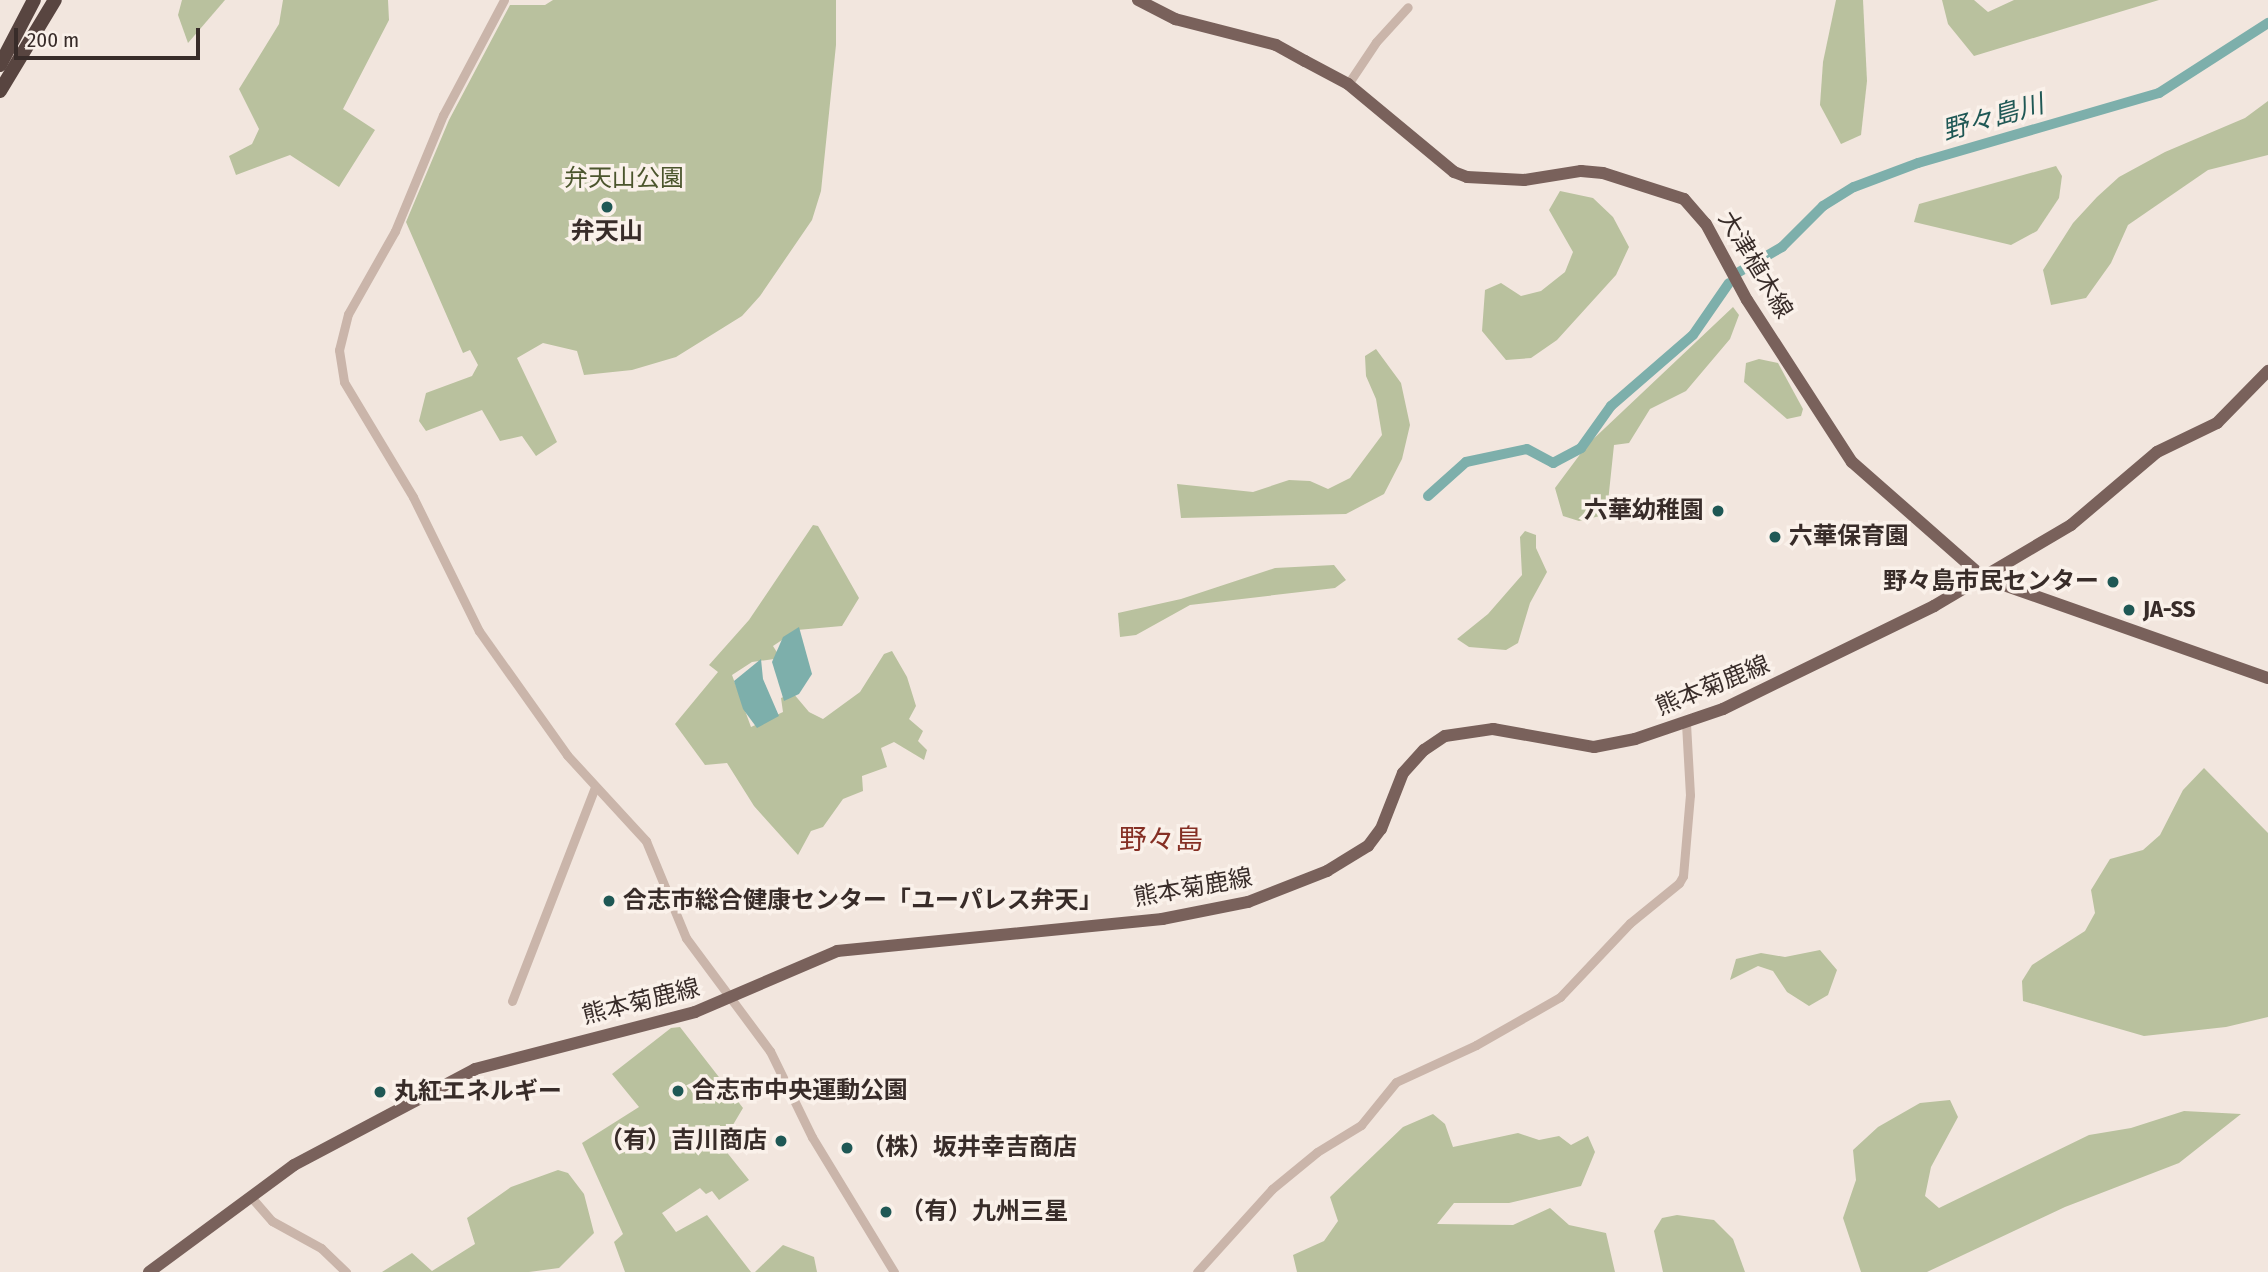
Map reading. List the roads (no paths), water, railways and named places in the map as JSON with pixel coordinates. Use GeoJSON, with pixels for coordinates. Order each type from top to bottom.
{"type":"FeatureCollection","features":[{"type":"Feature","properties":{"kind":"highway"},"geometry":{"type":"LineString","coordinates":[[0,51],[23,0]]}},
{"type":"Feature","properties":{"kind":"highway"},"geometry":{"type":"LineString","coordinates":[[0,65],[34,0]]}},
{"type":"Feature","properties":{"kind":"highway"},"geometry":{"type":"LineString","coordinates":[[0,89],[47,0]]}},
{"type":"Feature","properties":{"kind":"highway"},"geometry":{"type":"LineString","coordinates":[[0,89],[55,0]]}},
{"type":"Feature","properties":{"kind":"main road","name":"大津植木線"},"geometry":{"type":"LineString","coordinates":[[1138,0],[1175,19],[1276,46],[1348,84],[1454,172],[1467,177],[1524,180],[1581,171],[1603,173],[1684,199],[1706,224],[1747,300],[1852,462],[1984,578],[2268,678]]}},
{"type":"Feature","properties":{"kind":"main road","name":"熊本菊鹿線"},"geometry":{"type":"LineString","coordinates":[[149,1272],[294,1165],[457,1075],[608,1031],[671,1020],[732,998],[836,951],[1162,919],[1218,910],[1274,894],[1327,871],[1368,846],[1411,763],[1436,741],[1466,730],[1493,729],[1594,747],[1686,724],[1800,673],[1984,578],[2071,526],[2157,452],[2217,424],[2268,371]]}},
{"type":"Feature","properties":{"kind":"street"},"geometry":{"type":"LineString","coordinates":[[504,0],[443,115],[395,231],[348,314],[340,334],[340,365],[352,396],[413,496],[479,631],[595,788],[646,841],[686,938],[770,1051],[812,1137],[894,1272]]}},
{"type":"Feature","properties":{"kind":"street"},"geometry":{"type":"LineString","coordinates":[[1348,84],[1376,42],[1408,7]]}},
{"type":"Feature","properties":{"kind":"street"},"geometry":{"type":"LineString","coordinates":[[1197,1272],[1272,1189],[1317,1152],[1361,1125],[1395,1082],[1476,1045],[1560,997],[1630,923],[1679,883],[1690,795],[1686,724]]}},
{"type":"Feature","properties":{"kind":"street"},"geometry":{"type":"LineString","coordinates":[[512,1001],[595,788]]}},
{"type":"Feature","properties":{"kind":"street"},"geometry":{"type":"LineString","coordinates":[[251,1197],[272,1221],[321,1248],[346,1272]]}},
{"type":"Feature","properties":{"kind":"water"},"geometry":{"type":"Polygon","coordinates":[[[799,627],[812,674],[799,694],[784,701],[772,662],[783,637],[799,627]]]}},
{"type":"Feature","properties":{"kind":"water"},"geometry":{"type":"Polygon","coordinates":[[[761,659],[763,679],[779,716],[757,728],[743,709],[734,681],[761,659]]]}},
{"type":"Feature","properties":{"kind":"waterway","name":"野々島川"},"geometry":{"type":"LineString","coordinates":[[1739,272],[1782,247],[1823,206],[1854,187],[1918,163],[2159,93],[2268,23]]}},
{"type":"Feature","properties":{"kind":"waterway","name":"野々島川"},"geometry":{"type":"LineString","coordinates":[[1428,496],[1466,462],[1527,449],[1553,463],[1581,448],[1611,406],[1693,335],[1729,283]]}},
{"type":"Feature","properties":{"kind":"place","name":"弁天山"},"geometry":{"type":"Point","coordinates":[607,207]}},
{"type":"Feature","properties":{"kind":"place","name":"六華幼稚園"},"geometry":{"type":"Point","coordinates":[1718,511]}},
{"type":"Feature","properties":{"kind":"place","name":"六華保育園"},"geometry":{"type":"Point","coordinates":[1775,537]}},
{"type":"Feature","properties":{"kind":"place","name":"野々島市民センター"},"geometry":{"type":"Point","coordinates":[2113,582]}},
{"type":"Feature","properties":{"kind":"place","name":"JA-SS"},"geometry":{"type":"Point","coordinates":[2129,610]}},
{"type":"Feature","properties":{"kind":"place","name":"合志市総合健康センター「ユーパレス弁天」"},"geometry":{"type":"Point","coordinates":[609,901]}},
{"type":"Feature","properties":{"kind":"place","name":"合志市中央運動公園"},"geometry":{"type":"Point","coordinates":[678,1091]}},
{"type":"Feature","properties":{"kind":"place","name":"丸紅エネルギー"},"geometry":{"type":"Point","coordinates":[380,1092]}},
{"type":"Feature","properties":{"kind":"place","name":"（有）吉川商店"},"geometry":{"type":"Point","coordinates":[781,1141]}},
{"type":"Feature","properties":{"kind":"place","name":"（株）坂井幸吉商店"},"geometry":{"type":"Point","coordinates":[847,1148]}},
{"type":"Feature","properties":{"kind":"place","name":"（有）九州三星"},"geometry":{"type":"Point","coordinates":[886,1212]}},
{"type":"Feature","properties":{"kind":"district","name":"野々島"},"geometry":{"type":"Point","coordinates":[1161,840]}},
{"type":"Feature","properties":{"kind":"park label","name":"弁天山公園"},"geometry":{"type":"Point","coordinates":[624,179]}}]}
